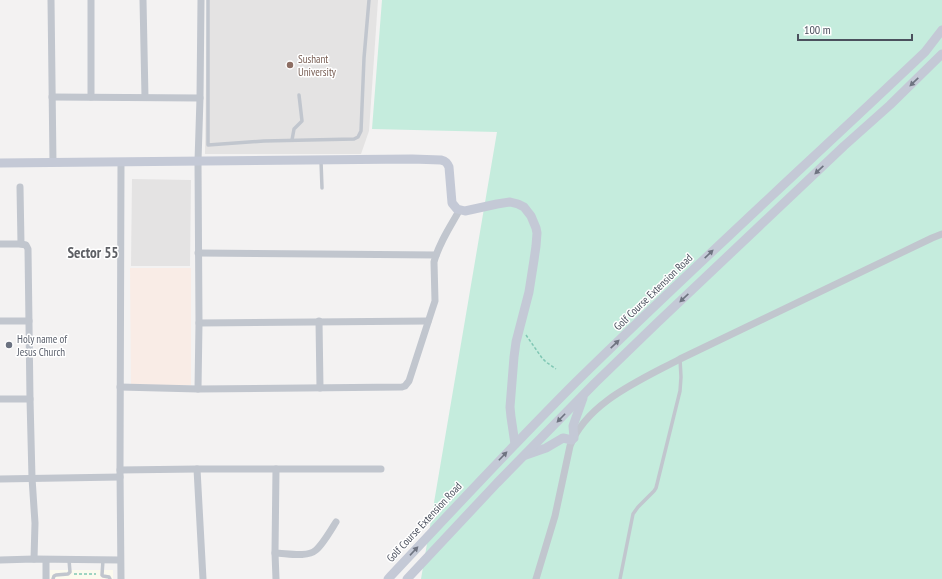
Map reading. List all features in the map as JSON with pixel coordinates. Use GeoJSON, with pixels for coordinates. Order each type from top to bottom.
{"type":"FeatureCollection","features":[{"type":"Feature","properties":{"kind":"main road","name":"Golf Course Extension Road"},"geometry":{"type":"LineString","coordinates":[[388,579],[515,444],[737,228],[925,52],[942,30]]}},
{"type":"Feature","properties":{"kind":"main road"},"geometry":{"type":"LineString","coordinates":[[407,579],[524,455],[614,364],[844,146],[890,105],[942,54]]}},
{"type":"Feature","properties":{"kind":"main road"},"geometry":{"type":"LineString","coordinates":[[0,163],[412,159],[441,160],[447,162],[449,167],[452,203],[459,211],[510,202],[518,204],[524,207],[532,216],[537,233],[529,292],[514,350],[510,407],[515,444]]}},
{"type":"Feature","properties":{"kind":"main road"},"geometry":{"type":"LineString","coordinates":[[605,355],[614,364]]}},
{"type":"Feature","properties":{"kind":"main road"},"geometry":{"type":"LineString","coordinates":[[524,455],[546,448],[563,438],[573,439],[573,426],[585,393]]}},
{"type":"Feature","properties":{"kind":"main road"},"geometry":{"type":"LineString","coordinates":[[438,525],[448,535]]}},
{"type":"Feature","properties":{"kind":"street"},"geometry":{"type":"LineString","coordinates":[[51,0],[53,163]]}},
{"type":"Feature","properties":{"kind":"street"},"geometry":{"type":"LineString","coordinates":[[90,0],[91,97]]}},
{"type":"Feature","properties":{"kind":"street"},"geometry":{"type":"LineString","coordinates":[[143,0],[145,97]]}},
{"type":"Feature","properties":{"kind":"street"},"geometry":{"type":"LineString","coordinates":[[198,389],[198,161],[201,0]]}},
{"type":"Feature","properties":{"kind":"street"},"geometry":{"type":"LineString","coordinates":[[52,96],[200,98]]}},
{"type":"Feature","properties":{"kind":"street"},"geometry":{"type":"LineString","coordinates":[[121,162],[121,579]]}},
{"type":"Feature","properties":{"kind":"street"},"geometry":{"type":"LineString","coordinates":[[20,187],[21,244]]}},
{"type":"Feature","properties":{"kind":"street"},"geometry":{"type":"LineString","coordinates":[[120,387],[198,389],[395,388],[405,386],[409,381],[435,301],[434,262],[436,255],[459,211]]}},
{"type":"Feature","properties":{"kind":"street"},"geometry":{"type":"LineString","coordinates":[[536,579],[554,516],[573,439],[585,421],[601,404],[640,380],[680,359],[942,234]]}},
{"type":"Feature","properties":{"kind":"street"},"geometry":{"type":"LineString","coordinates":[[0,244],[21,244],[26,245],[28,249],[32,478],[35,523],[34,559]]}},
{"type":"Feature","properties":{"kind":"street"},"geometry":{"type":"LineString","coordinates":[[198,253],[436,255]]}},
{"type":"Feature","properties":{"kind":"street"},"geometry":{"type":"LineString","coordinates":[[0,321],[29,321]]}},
{"type":"Feature","properties":{"kind":"street"},"geometry":{"type":"LineString","coordinates":[[319,321],[320,388]]}},
{"type":"Feature","properties":{"kind":"street"},"geometry":{"type":"LineString","coordinates":[[199,323],[428,321]]}},
{"type":"Feature","properties":{"kind":"street"},"geometry":{"type":"LineString","coordinates":[[0,399],[30,399]]}},
{"type":"Feature","properties":{"kind":"street"},"geometry":{"type":"LineString","coordinates":[[197,469],[203,579]]}},
{"type":"Feature","properties":{"kind":"street"},"geometry":{"type":"LineString","coordinates":[[0,479],[197,469],[381,469]]}},
{"type":"Feature","properties":{"kind":"street"},"geometry":{"type":"LineString","coordinates":[[276,469],[276,579]]}},
{"type":"Feature","properties":{"kind":"street"},"geometry":{"type":"LineString","coordinates":[[275,553],[309,554],[315,551],[336,522]]}},
{"type":"Feature","properties":{"kind":"street"},"geometry":{"type":"LineString","coordinates":[[0,560],[120,560]]}},
{"type":"Feature","properties":{"kind":"street"},"geometry":{"type":"LineString","coordinates":[[46,560],[46,579]]}},
{"type":"Feature","properties":{"kind":"lane"},"geometry":{"type":"LineString","coordinates":[[208,0],[208,145],[358,138],[361,131],[364,58],[369,0]]}},
{"type":"Feature","properties":{"kind":"lane"},"geometry":{"type":"LineString","coordinates":[[292,140],[294,129],[302,121],[299,95]]}},
{"type":"Feature","properties":{"kind":"lane"},"geometry":{"type":"LineString","coordinates":[[321,161],[322,188]]}},
{"type":"Feature","properties":{"kind":"lane"},"geometry":{"type":"LineString","coordinates":[[620,579],[633,514],[656,488],[678,401],[681,377],[680,359]]}},
{"type":"Feature","properties":{"kind":"lane"},"geometry":{"type":"LineString","coordinates":[[53,579],[56,575],[68,574],[70,572],[69,560]]}},
{"type":"Feature","properties":{"kind":"lane"},"geometry":{"type":"LineString","coordinates":[[103,560],[102,574],[110,579]]}},
{"type":"Feature","properties":{"kind":"path"},"geometry":{"type":"LineString","coordinates":[[520,326],[542,358],[556,369]]}},
{"type":"Feature","properties":{"kind":"path"},"geometry":{"type":"LineString","coordinates":[[68,574],[102,574]]}},
{"type":"Feature","properties":{"kind":"shaded area","name":"Sushant University"},"geometry":{"type":"Polygon","coordinates":[[[207,0],[378,0],[369,131],[361,154],[205,154],[207,0]]]}},
{"type":"Feature","properties":{"kind":"shaded area"},"geometry":{"type":"Polygon","coordinates":[[[132,179],[191,180],[190,266],[131,266],[132,179]]]}},
{"type":"Feature","properties":{"kind":"shaded area"},"geometry":{"type":"Polygon","coordinates":[[[130,268],[191,268],[191,385],[131,385],[130,268]]]}},
{"type":"Feature","properties":{"kind":"shaded area"},"geometry":{"type":"Polygon","coordinates":[[[50,570],[113,570],[113,579],[50,579],[50,570]]]}},
{"type":"Feature","properties":{"kind":"green space"},"geometry":{"type":"Polygon","coordinates":[[[382,0],[942,0],[942,579],[421,579],[497,132],[372,129],[382,0]]]}},
{"type":"Feature","properties":{"kind":"place","name":"Sushant University"},"geometry":{"type":"Point","coordinates":[290,65]}},
{"type":"Feature","properties":{"kind":"place","name":"Holy name of Jesus Church"},"geometry":{"type":"Point","coordinates":[9,345]}},
{"type":"Feature","properties":{"kind":"district","name":"Sector 55"},"geometry":{"type":"Point","coordinates":[93,253]}}]}
